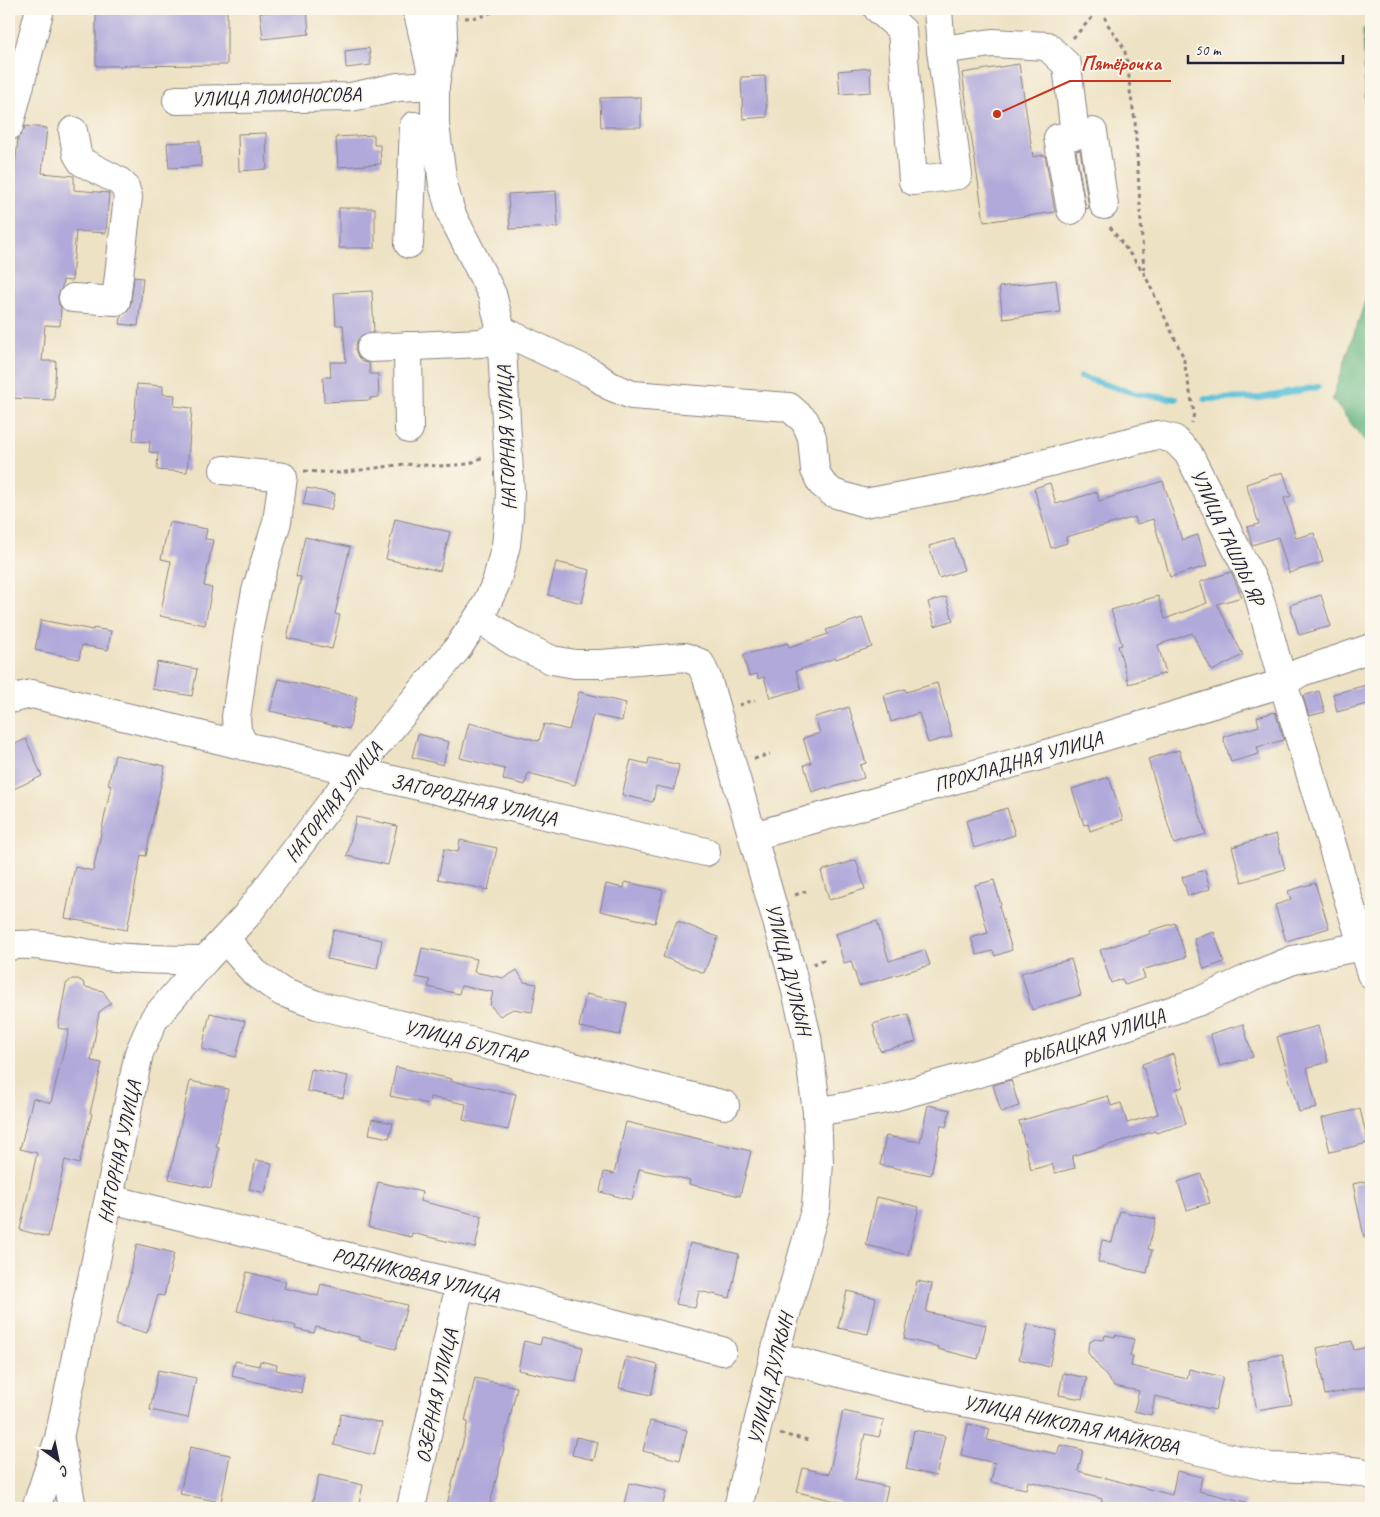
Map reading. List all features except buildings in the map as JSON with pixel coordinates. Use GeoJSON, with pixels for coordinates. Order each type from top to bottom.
{"type":"FeatureCollection","features":[{"type":"Feature","properties":{"kind":"street"},"geometry":{"type":"LineString","coordinates":[[9,126],[40,9]]}},
{"type":"Feature","properties":{"kind":"street"},"geometry":{"type":"LineString","coordinates":[[878,9],[902,30],[913,181],[958,175],[941,50],[938,9]]}},
{"type":"Feature","properties":{"kind":"street","name":"НАГОРНАЯ УЛИЦА"},"geometry":{"type":"LineString","coordinates":[[36,1508],[59,1438],[139,1053],[154,1019],[246,916],[354,771],[457,649],[484,609],[496,583],[506,545],[510,491],[501,330],[492,294],[451,212],[443,184],[416,126],[435,85],[443,37],[436,14]]}},
{"type":"Feature","properties":{"kind":"street"},"geometry":{"type":"LineString","coordinates":[[941,50],[992,43],[1047,46],[1067,65],[1075,135]]}},
{"type":"Feature","properties":{"kind":"street","name":"УЛИЦА ЛОМОНОСОВА"},"geometry":{"type":"LineString","coordinates":[[177,100],[351,96],[398,87],[435,85]]}},
{"type":"Feature","properties":{"kind":"street"},"geometry":{"type":"LineString","coordinates":[[409,244],[416,126]]}},
{"type":"Feature","properties":{"kind":"street"},"geometry":{"type":"LineString","coordinates":[[72,298],[116,301],[128,197],[125,187],[119,181],[82,162],[77,154],[73,131]]}},
{"type":"Feature","properties":{"kind":"street"},"geometry":{"type":"LineString","coordinates":[[1071,210],[1058,138],[1093,132],[1104,205]]}},
{"type":"Feature","properties":{"kind":"street"},"geometry":{"type":"LineString","coordinates":[[370,348],[480,343],[492,339],[501,330]]}},
{"type":"Feature","properties":{"kind":"street","name":"УЛИЦА ТАШЛЫ ЯР"},"geometry":{"type":"LineString","coordinates":[[501,330],[592,373],[610,386],[632,395],[788,408],[805,421],[812,437],[815,470],[822,483],[833,493],[865,503],[954,486],[1157,435],[1174,439],[1188,453],[1257,589],[1282,683],[1371,974]]}},
{"type":"Feature","properties":{"kind":"street"},"geometry":{"type":"LineString","coordinates":[[401,414],[408,346]]}},
{"type":"Feature","properties":{"kind":"street"},"geometry":{"type":"LineString","coordinates":[[224,470],[283,477],[277,522],[256,591],[236,718],[237,731],[246,746]]}},
{"type":"Feature","properties":{"kind":"street","name":"УЛИЦА ДУЛКЫН"},"geometry":{"type":"LineString","coordinates":[[478,618],[514,642],[552,660],[574,664],[601,664],[685,657],[700,663],[708,678],[792,970],[806,1037],[817,1112],[820,1162],[816,1207],[774,1356],[738,1508]]}},
{"type":"Feature","properties":{"kind":"street","name":"ПРОХЛАДНАЯ УЛИЦА"},"geometry":{"type":"LineString","coordinates":[[753,836],[1050,753],[1282,683],[1301,672],[1371,648]]}},
{"type":"Feature","properties":{"kind":"street","name":"ЗАГОРОДНАЯ УЛИЦА"},"geometry":{"type":"LineString","coordinates":[[9,699],[32,694],[246,746],[706,852]]}},
{"type":"Feature","properties":{"kind":"street","name":"УЛИЦА БУЛГАР"},"geometry":{"type":"LineString","coordinates":[[225,939],[255,973],[282,992],[317,1005],[725,1105]]}},
{"type":"Feature","properties":{"kind":"street"},"geometry":{"type":"LineString","coordinates":[[9,946],[22,944],[149,961],[205,960]]}},
{"type":"Feature","properties":{"kind":"street","name":"РЫБАЦКАЯ УЛИЦА"},"geometry":{"type":"LineString","coordinates":[[817,1112],[886,1099],[1025,1060],[1200,1001],[1293,960],[1362,946]]}},
{"type":"Feature","properties":{"kind":"street","name":"РОДНИКОВАЯ УЛИЦА"},"geometry":{"type":"LineString","coordinates":[[110,1199],[460,1284],[722,1351]]}},
{"type":"Feature","properties":{"kind":"street","name":"ОЗЁРНАЯ УЛИЦА"},"geometry":{"type":"LineString","coordinates":[[411,1508],[460,1284]]}},
{"type":"Feature","properties":{"kind":"street","name":"УЛИЦА НИКОЛАЯ МАЙКОВА"},"geometry":{"type":"LineString","coordinates":[[774,1356],[953,1400],[1134,1436],[1270,1467],[1330,1469],[1361,1472],[1371,1475]]}},
{"type":"Feature","properties":{"kind":"street"},"geometry":{"type":"LineString","coordinates":[[59,1438],[72,1508]]}},
{"type":"Feature","properties":{"kind":"path"},"geometry":{"type":"LineString","coordinates":[[436,14],[480,17],[499,9]]}},
{"type":"Feature","properties":{"kind":"path"},"geometry":{"type":"LineString","coordinates":[[1057,55],[1102,9],[1106,22],[1124,48],[1128,65],[1136,131],[1144,274]]}},
{"type":"Feature","properties":{"kind":"path"},"geometry":{"type":"LineString","coordinates":[[1104,205],[1108,213],[1110,228],[1144,274],[1183,356],[1194,413]]}},
{"type":"Feature","properties":{"kind":"path"},"geometry":{"type":"LineString","coordinates":[[283,477],[298,471],[339,472],[405,464],[438,466],[469,464],[484,457],[507,439]]}},
{"type":"Feature","properties":{"kind":"path"},"geometry":{"type":"LineString","coordinates":[[757,1428],[809,1440]]}},
{"type":"Feature","properties":{"kind":"green space"},"geometry":{"type":"Polygon","coordinates":[[[1371,26],[1371,251],[1363,29],[1371,26]]]}},
{"type":"Feature","properties":{"kind":"green space"},"geometry":{"type":"Polygon","coordinates":[[[1371,284],[1371,449],[1332,399],[1371,284]]]}},
{"type":"Feature","properties":{"kind":"waterway"},"geometry":{"type":"LineString","coordinates":[[1081,377],[1137,394],[1176,399]]}},
{"type":"Feature","properties":{"kind":"waterway"},"geometry":{"type":"LineString","coordinates":[[1205,399],[1261,398],[1318,387]]}},
{"type":"Feature","properties":{"kind":"place","name":"Пятёрочка"},"geometry":{"type":"Point","coordinates":[997,114]}}]}
